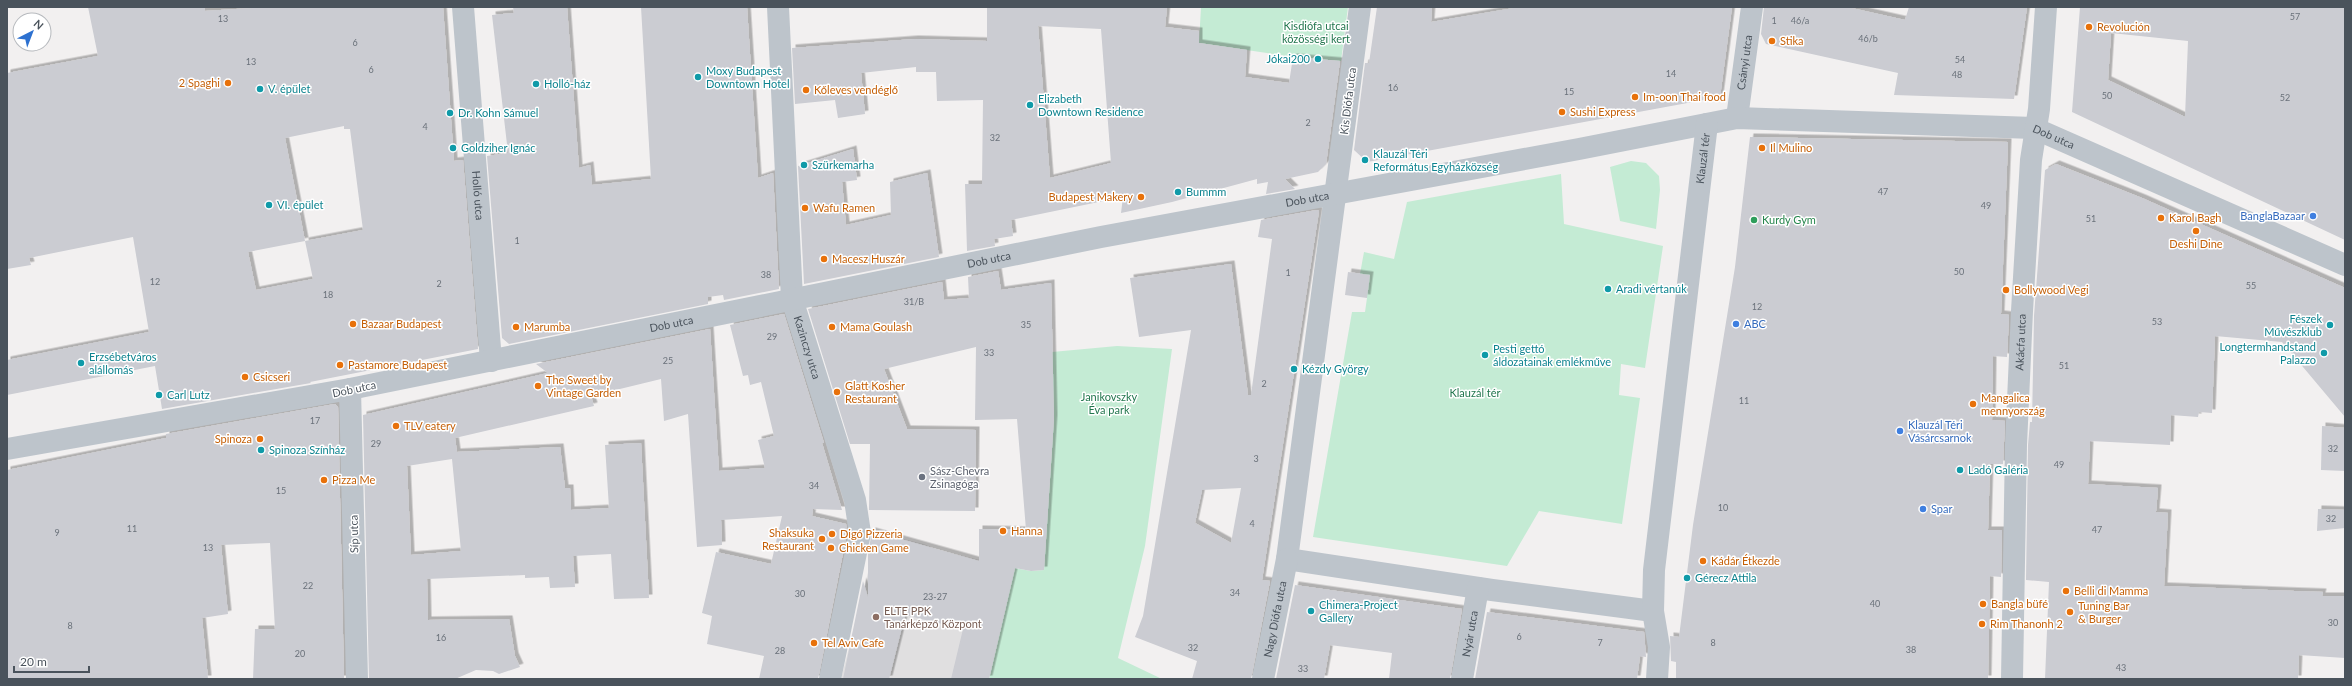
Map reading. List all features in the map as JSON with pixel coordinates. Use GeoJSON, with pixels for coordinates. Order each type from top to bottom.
{"type":"FeatureCollection","features":[{"type":"Feature","properties":{"kind":"street","name":"Holló utca"},"geometry":{"type":"LineString","coordinates":[[463,7],[491,361]]}},
{"type":"Feature","properties":{"kind":"street","name":"Kazinczy utca"},"geometry":{"type":"LineString","coordinates":[[778,7],[792,299],[855,500],[860,533],[830,679]]}},
{"type":"Feature","properties":{"kind":"street","name":"Kis Diófa utca"},"geometry":{"type":"LineString","coordinates":[[1336,195],[1360,7]]}},
{"type":"Feature","properties":{"kind":"street","name":"Csányi utca"},"geometry":{"type":"LineString","coordinates":[[1737,118],[1752,7]]}},
{"type":"Feature","properties":{"kind":"street","name":"Akácfa utca"},"geometry":{"type":"LineString","coordinates":[[2012,679],[2016,445],[2034,128],[2039,109],[2046,7]]}},
{"type":"Feature","properties":{"kind":"street","name":"Dob utca"},"geometry":{"type":"LineString","coordinates":[[1737,118],[2034,128],[2345,265]]}},
{"type":"Feature","properties":{"kind":"street","name":"Klauzál tér"},"geometry":{"type":"LineString","coordinates":[[1336,195],[1737,118]]}},
{"type":"Feature","properties":{"kind":"street","name":"Klauzál tér"},"geometry":{"type":"LineString","coordinates":[[1656,679],[1659,647],[1653,610],[1654,570],[1707,124]]}},
{"type":"Feature","properties":{"kind":"street","name":"Dob utca"},"geometry":{"type":"LineString","coordinates":[[7,449],[350,389],[1101,237],[1336,195]]}},
{"type":"Feature","properties":{"kind":"street"},"geometry":{"type":"LineString","coordinates":[[1336,195],[1287,559],[1478,588],[1653,610]]}},
{"type":"Feature","properties":{"kind":"street","name":"Síp utca"},"geometry":{"type":"LineString","coordinates":[[350,389],[357,679]]}},
{"type":"Feature","properties":{"kind":"street","name":"Nagy Diófa utca"},"geometry":{"type":"LineString","coordinates":[[1264,679],[1287,559]]}},
{"type":"Feature","properties":{"kind":"street","name":"Nyár utca"},"geometry":{"type":"LineString","coordinates":[[1462,679],[1478,588]]}},
{"type":"Feature","properties":{"kind":"shaded area"},"geometry":{"type":"Polygon","coordinates":[[[878,533],[924,544],[937,550],[1015,568],[989,679],[841,679],[878,533]]]}},
{"type":"Feature","properties":{"kind":"green space","name":"Kisdiófa utcai közösségi kert"},"geometry":{"type":"Polygon","coordinates":[[[1201,7],[1348,7],[1341,61],[1293,57],[1199,43],[1201,7]]]}},
{"type":"Feature","properties":{"kind":"green space"},"geometry":{"type":"Polygon","coordinates":[[[1631,161],[1646,163],[1659,176],[1660,190],[1656,229],[1620,221],[1610,167],[1631,161]]]}},
{"type":"Feature","properties":{"kind":"green space","name":"Klauzál tér"},"geometry":{"type":"Polygon","coordinates":[[[1561,174],[1564,224],[1663,246],[1645,368],[1621,364],[1619,395],[1640,398],[1622,524],[1539,511],[1507,566],[1313,537],[1352,312],[1365,312],[1367,298],[1360,274],[1364,252],[1394,259],[1407,202],[1561,174]]]}},
{"type":"Feature","properties":{"kind":"green space","name":"Janikovszky Éva park"},"geometry":{"type":"Polygon","coordinates":[[[1117,346],[1172,349],[1145,546],[1118,658],[1162,679],[989,679],[1015,568],[1031,571],[1044,570],[1054,418],[1052,352],[1117,346]]]}},
{"type":"Feature","properties":{"kind":"building"},"geometry":{"type":"Polygon","coordinates":[[[88,7],[205,7],[205,11],[266,7],[443,7],[454,161],[463,160],[478,349],[310,382],[311,383],[162,409],[155,366],[7,395],[7,360],[149,332],[133,237],[29,258],[31,265],[7,269],[7,73],[98,56],[88,7]],[[344,126],[285,138],[305,241],[363,230],[350,129],[344,129],[344,126]],[[305,241],[248,252],[256,290],[313,279],[305,241]]]}},
{"type":"Feature","properties":{"kind":"building"},"geometry":{"type":"Polygon","coordinates":[[[513,7],[567,7],[579,168],[590,165],[592,185],[651,179],[641,7],[747,7],[758,178],[773,173],[779,289],[724,300],[723,295],[708,297],[708,304],[509,344],[502,338],[487,156],[508,153],[492,15],[514,13],[513,7]]]}},
{"type":"Feature","properties":{"kind":"building"},"geometry":{"type":"Polygon","coordinates":[[[987,7],[1167,7],[1165,27],[1199,31],[1199,43],[1247,50],[1245,77],[1289,83],[1293,57],[1340,61],[1326,164],[1318,172],[1285,179],[1295,189],[1266,194],[1268,182],[1257,184],[1257,179],[1172,202],[1121,213],[1123,197],[1011,220],[1013,236],[994,239],[995,246],[967,251],[965,184],[982,184],[983,100],[937,101],[936,72],[916,72],[916,67],[861,73],[865,114],[838,118],[835,100],[795,104],[792,48],[915,39],[987,41],[987,7]],[[1038,26],[1050,178],[1111,163],[1101,29],[1038,26]]]}},
{"type":"Feature","properties":{"kind":"building"},"geometry":{"type":"Polygon","coordinates":[[[1377,7],[1432,7],[1431,22],[1520,7],[1732,7],[1720,97],[1367,162],[1354,150],[1365,63],[1369,63],[1377,7]]]}},
{"type":"Feature","properties":{"kind":"building"},"geometry":{"type":"Polygon","coordinates":[[[1764,7],[1847,7],[1905,20],[1909,7],[2027,7],[2014,99],[1894,95],[1898,73],[1766,44],[1761,34],[1764,7]]]}},
{"type":"Feature","properties":{"kind":"building"},"geometry":{"type":"Polygon","coordinates":[[[2080,7],[2345,7],[2345,240],[2072,112],[2080,7]],[[2111,33],[2108,80],[2185,117],[2188,41],[2111,33]]]}},
{"type":"Feature","properties":{"kind":"building"},"geometry":{"type":"Polygon","coordinates":[[[1750,137],[2008,142],[2001,314],[2009,315],[2007,357],[1993,356],[1992,420],[2005,421],[2003,464],[1990,464],[1988,530],[2002,530],[2001,577],[1990,576],[1988,679],[1676,679],[1676,662],[1671,661],[1670,636],[1679,637],[1693,525],[1735,267],[1750,137]]]}},
{"type":"Feature","properties":{"kind":"building"},"geometry":{"type":"Polygon","coordinates":[[[853,149],[857,180],[842,182],[846,225],[891,215],[890,182],[927,173],[939,257],[804,284],[798,166],[853,149]]]}},
{"type":"Feature","properties":{"kind":"building"},"geometry":{"type":"Polygon","coordinates":[[[2056,164],[2142,198],[2345,288],[2345,417],[2282,342],[2215,336],[2212,413],[2199,412],[2198,417],[2171,415],[2170,445],[2090,441],[2088,484],[2158,488],[2156,512],[2168,513],[2164,586],[2323,592],[2322,596],[2345,596],[2345,658],[2299,655],[2298,679],[2045,679],[2049,582],[2026,580],[2028,445],[2030,422],[2032,422],[2034,316],[2045,170],[2056,164]]]}},
{"type":"Feature","properties":{"kind":"building"},"geometry":{"type":"Polygon","coordinates":[[[1317,210],[1319,211],[1262,580],[1270,581],[1251,679],[1192,679],[1197,661],[1135,637],[1143,616],[1191,330],[1139,337],[1130,278],[1231,264],[1248,395],[1251,395],[1272,239],[1258,237],[1261,220],[1317,210]],[[1241,488],[1202,490],[1195,523],[1231,543],[1241,488]]]}},
{"type":"Feature","properties":{"kind":"building"},"geometry":{"type":"Polygon","coordinates":[[[998,271],[1001,290],[1051,283],[1054,418],[1044,570],[1031,571],[1015,568],[989,679],[951,679],[963,629],[905,615],[889,679],[843,679],[863,581],[868,597],[868,554],[872,531],[979,561],[979,529],[1026,530],[1017,419],[975,420],[976,347],[884,369],[907,429],[976,430],[975,511],[869,510],[870,444],[850,444],[808,309],[942,282],[944,300],[969,298],[968,277],[998,271]]]}},
{"type":"Feature","properties":{"kind":"building"},"geometry":{"type":"Polygon","coordinates":[[[1348,272],[1370,275],[1367,298],[1345,295],[1348,272]]]}},
{"type":"Feature","properties":{"kind":"building"},"geometry":{"type":"Polygon","coordinates":[[[784,314],[824,443],[822,443],[842,510],[813,509],[812,516],[846,524],[847,533],[818,679],[759,679],[764,656],[707,644],[712,616],[702,613],[716,552],[771,564],[782,516],[721,520],[722,545],[697,547],[688,414],[664,421],[661,379],[591,396],[594,406],[455,438],[457,452],[560,447],[565,488],[570,488],[571,510],[609,508],[605,445],[641,443],[649,598],[614,599],[611,554],[573,556],[575,587],[550,588],[549,577],[525,578],[525,575],[427,579],[428,620],[509,619],[515,656],[520,667],[499,674],[493,671],[476,670],[455,679],[369,679],[363,415],[548,373],[536,364],[710,329],[719,471],[765,468],[758,440],[774,436],[761,382],[750,385],[748,375],[743,376],[730,325],[784,314]],[[452,459],[407,466],[411,555],[461,551],[452,459]]]}},
{"type":"Feature","properties":{"kind":"building"},"geometry":{"type":"Polygon","coordinates":[[[335,404],[338,407],[344,679],[253,679],[255,629],[275,629],[270,543],[221,545],[228,614],[202,618],[208,679],[7,679],[7,470],[166,438],[166,434],[335,404]]]}},
{"type":"Feature","properties":{"kind":"building"},"geometry":{"type":"Polygon","coordinates":[[[2322,426],[2345,428],[2345,471],[2321,470],[2322,426]]]}},
{"type":"Feature","properties":{"kind":"building"},"geometry":{"type":"Polygon","coordinates":[[[2318,509],[2345,510],[2345,528],[2317,531],[2318,509]]]}},
{"type":"Feature","properties":{"kind":"building"},"geometry":{"type":"Polygon","coordinates":[[[1295,585],[1462,609],[1450,679],[1389,679],[1392,653],[1330,645],[1324,679],[1276,679],[1295,585]]]}},
{"type":"Feature","properties":{"kind":"building"},"geometry":{"type":"Polygon","coordinates":[[[1487,612],[1644,632],[1646,657],[1640,656],[1637,679],[1475,679],[1487,612]]]}},
{"type":"Feature","properties":{"kind":"place","name":"Revolución"},"geometry":{"type":"Point","coordinates":[2089,27]}},
{"type":"Feature","properties":{"kind":"place","name":"Stika"},"geometry":{"type":"Point","coordinates":[1772,41]}},
{"type":"Feature","properties":{"kind":"place","name":"Jókai200"},"geometry":{"type":"Point","coordinates":[1318,59]}},
{"type":"Feature","properties":{"kind":"place","name":"Moxy Budapest Downtown Hotel"},"geometry":{"type":"Point","coordinates":[698,77]}},
{"type":"Feature","properties":{"kind":"place","name":"2 Spaghi"},"geometry":{"type":"Point","coordinates":[228,83]}},
{"type":"Feature","properties":{"kind":"place","name":"Holló-ház"},"geometry":{"type":"Point","coordinates":[536,84]}},
{"type":"Feature","properties":{"kind":"place","name":"V. épület"},"geometry":{"type":"Point","coordinates":[260,89]}},
{"type":"Feature","properties":{"kind":"place","name":"Kőleves vendéglő"},"geometry":{"type":"Point","coordinates":[806,90]}},
{"type":"Feature","properties":{"kind":"place","name":"Im-oon Thai food"},"geometry":{"type":"Point","coordinates":[1635,97]}},
{"type":"Feature","properties":{"kind":"place","name":"Elizabeth Downtown Residence"},"geometry":{"type":"Point","coordinates":[1030,105]}},
{"type":"Feature","properties":{"kind":"place","name":"Sushi Express"},"geometry":{"type":"Point","coordinates":[1562,112]}},
{"type":"Feature","properties":{"kind":"place","name":"Dr. Kohn Sámuel"},"geometry":{"type":"Point","coordinates":[450,113]}},
{"type":"Feature","properties":{"kind":"place","name":"Goldziher Ignác"},"geometry":{"type":"Point","coordinates":[453,148]}},
{"type":"Feature","properties":{"kind":"place","name":"Il Mulino"},"geometry":{"type":"Point","coordinates":[1762,148]}},
{"type":"Feature","properties":{"kind":"place","name":"Klauzál Téri Református Egyházközség"},"geometry":{"type":"Point","coordinates":[1365,160]}},
{"type":"Feature","properties":{"kind":"place","name":"Szürkemarha"},"geometry":{"type":"Point","coordinates":[804,165]}},
{"type":"Feature","properties":{"kind":"place","name":"Bummm"},"geometry":{"type":"Point","coordinates":[1178,192]}},
{"type":"Feature","properties":{"kind":"place","name":"Budapest Makery"},"geometry":{"type":"Point","coordinates":[1141,197]}},
{"type":"Feature","properties":{"kind":"place","name":"VI. épület"},"geometry":{"type":"Point","coordinates":[269,205]}},
{"type":"Feature","properties":{"kind":"place","name":"Wafu Ramen"},"geometry":{"type":"Point","coordinates":[805,208]}},
{"type":"Feature","properties":{"kind":"place","name":"BanglaBazaar"},"geometry":{"type":"Point","coordinates":[2313,216]}},
{"type":"Feature","properties":{"kind":"place","name":"Karol Bagh"},"geometry":{"type":"Point","coordinates":[2161,218]}},
{"type":"Feature","properties":{"kind":"place","name":"Kurdy Gym"},"geometry":{"type":"Point","coordinates":[1754,220]}},
{"type":"Feature","properties":{"kind":"place","name":"Deshi Dine"},"geometry":{"type":"Point","coordinates":[2196,231]}},
{"type":"Feature","properties":{"kind":"place","name":"Macesz Huszár"},"geometry":{"type":"Point","coordinates":[824,259]}},
{"type":"Feature","properties":{"kind":"place","name":"Aradi vértanúk"},"geometry":{"type":"Point","coordinates":[1608,289]}},
{"type":"Feature","properties":{"kind":"place","name":"Bollywood Vegi"},"geometry":{"type":"Point","coordinates":[2006,290]}},
{"type":"Feature","properties":{"kind":"place","name":"Bazaar Budapest"},"geometry":{"type":"Point","coordinates":[353,324]}},
{"type":"Feature","properties":{"kind":"place","name":"ABC"},"geometry":{"type":"Point","coordinates":[1736,324]}},
{"type":"Feature","properties":{"kind":"place","name":"Fészek Művészklub"},"geometry":{"type":"Point","coordinates":[2330,325]}},
{"type":"Feature","properties":{"kind":"place","name":"Marumba"},"geometry":{"type":"Point","coordinates":[516,327]}},
{"type":"Feature","properties":{"kind":"place","name":"Mama Goulash"},"geometry":{"type":"Point","coordinates":[832,327]}},
{"type":"Feature","properties":{"kind":"place","name":"Longtermhandstand Palazzo"},"geometry":{"type":"Point","coordinates":[2324,353]}},
{"type":"Feature","properties":{"kind":"place","name":"Pesti gettó áldozatainak emlékműve"},"geometry":{"type":"Point","coordinates":[1485,355]}},
{"type":"Feature","properties":{"kind":"place","name":"Erzsébetváros alállomás"},"geometry":{"type":"Point","coordinates":[81,363]}},
{"type":"Feature","properties":{"kind":"place","name":"Pastamore Budapest"},"geometry":{"type":"Point","coordinates":[340,365]}},
{"type":"Feature","properties":{"kind":"place","name":"Kézdy György"},"geometry":{"type":"Point","coordinates":[1294,369]}},
{"type":"Feature","properties":{"kind":"place","name":"Csicseri"},"geometry":{"type":"Point","coordinates":[245,377]}},
{"type":"Feature","properties":{"kind":"place","name":"The Sweet by Vintage Garden"},"geometry":{"type":"Point","coordinates":[538,386]}},
{"type":"Feature","properties":{"kind":"place","name":"Glatt Kosher Restaurant"},"geometry":{"type":"Point","coordinates":[837,392]}},
{"type":"Feature","properties":{"kind":"place","name":"Carl Lutz"},"geometry":{"type":"Point","coordinates":[159,395]}},
{"type":"Feature","properties":{"kind":"place","name":"Mangalica mennyország"},"geometry":{"type":"Point","coordinates":[1973,404]}},
{"type":"Feature","properties":{"kind":"place","name":"TLV eatery"},"geometry":{"type":"Point","coordinates":[396,426]}},
{"type":"Feature","properties":{"kind":"place","name":"Klauzál Téri Vásárcsarnok"},"geometry":{"type":"Point","coordinates":[1900,431]}},
{"type":"Feature","properties":{"kind":"place","name":"Spinoza"},"geometry":{"type":"Point","coordinates":[260,439]}},
{"type":"Feature","properties":{"kind":"place","name":"Spinoza Színház"},"geometry":{"type":"Point","coordinates":[261,450]}},
{"type":"Feature","properties":{"kind":"place","name":"Ladó Galéria"},"geometry":{"type":"Point","coordinates":[1960,470]}},
{"type":"Feature","properties":{"kind":"place","name":"Sász-Chevra Zsinagóga"},"geometry":{"type":"Point","coordinates":[922,477]}},
{"type":"Feature","properties":{"kind":"place","name":"Pizza Me"},"geometry":{"type":"Point","coordinates":[324,480]}},
{"type":"Feature","properties":{"kind":"place","name":"Spar"},"geometry":{"type":"Point","coordinates":[1923,509]}},
{"type":"Feature","properties":{"kind":"place","name":"Hanna"},"geometry":{"type":"Point","coordinates":[1003,531]}},
{"type":"Feature","properties":{"kind":"place","name":"Digó Pizzeria"},"geometry":{"type":"Point","coordinates":[832,534]}},
{"type":"Feature","properties":{"kind":"place","name":"Shaksuka Restaurant"},"geometry":{"type":"Point","coordinates":[822,539]}},
{"type":"Feature","properties":{"kind":"place","name":"Chicken Game"},"geometry":{"type":"Point","coordinates":[831,548]}},
{"type":"Feature","properties":{"kind":"place","name":"Kádár Étkezde"},"geometry":{"type":"Point","coordinates":[1703,561]}},
{"type":"Feature","properties":{"kind":"place","name":"Gérecz Attila"},"geometry":{"type":"Point","coordinates":[1687,578]}},
{"type":"Feature","properties":{"kind":"place","name":"Belli di Mamma"},"geometry":{"type":"Point","coordinates":[2066,591]}},
{"type":"Feature","properties":{"kind":"place","name":"Bangla büfé"},"geometry":{"type":"Point","coordinates":[1983,604]}},
{"type":"Feature","properties":{"kind":"place","name":"Chimera-Project Gallery"},"geometry":{"type":"Point","coordinates":[1311,611]}},
{"type":"Feature","properties":{"kind":"place","name":"Tuning Bar & Burger"},"geometry":{"type":"Point","coordinates":[2070,612]}},
{"type":"Feature","properties":{"kind":"place","name":"ELTE PPK Tanárképző Központ"},"geometry":{"type":"Point","coordinates":[876,617]}},
{"type":"Feature","properties":{"kind":"place","name":"Rim Thanonh 2"},"geometry":{"type":"Point","coordinates":[1982,624]}},
{"type":"Feature","properties":{"kind":"place","name":"Tel Aviv Cafe"},"geometry":{"type":"Point","coordinates":[814,643]}}]}
